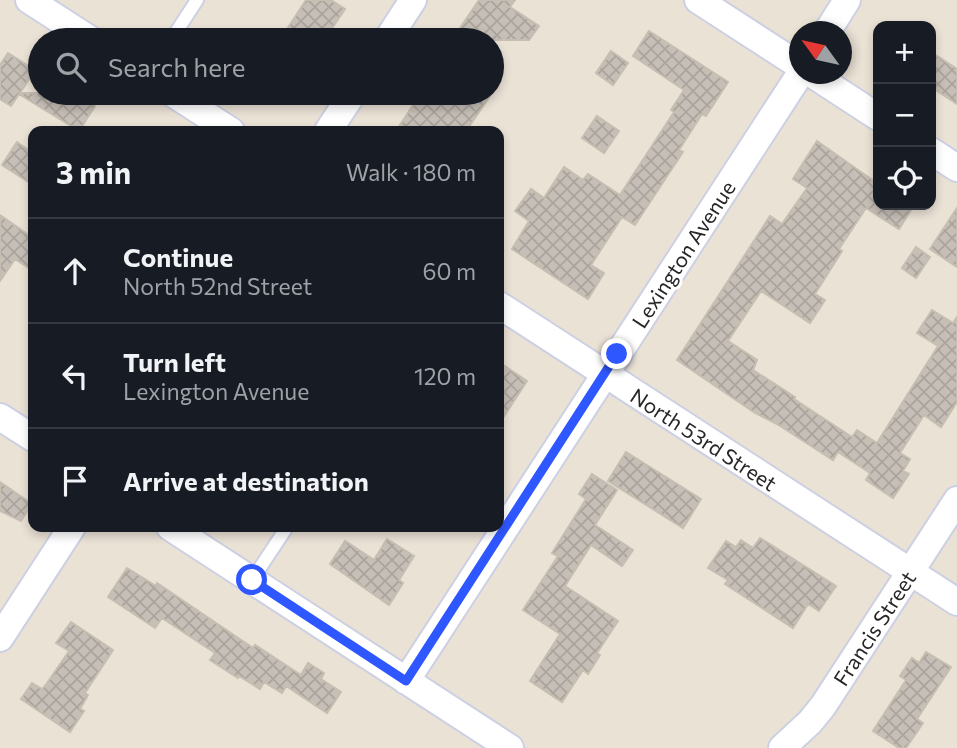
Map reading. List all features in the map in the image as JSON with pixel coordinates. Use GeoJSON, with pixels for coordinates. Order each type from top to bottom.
{"type":"FeatureCollection","features":[{"type":"Feature","properties":{"kind":"street"},"geometry":{"type":"LineString","coordinates":[[29,0],[72,28]]}},
{"type":"Feature","properties":{"kind":"street"},"geometry":{"type":"LineString","coordinates":[[395,28],[413,0]]}},
{"type":"Feature","properties":{"kind":"street"},"geometry":{"type":"LineString","coordinates":[[698,0],[789,59]]}},
{"type":"Feature","properties":{"kind":"street"},"geometry":{"type":"LineString","coordinates":[[834,21],[847,0]]}},
{"type":"Feature","properties":{"kind":"street","name":"Lexington Avenue"},"geometry":{"type":"LineString","coordinates":[[504,529],[793,84]]}},
{"type":"Feature","properties":{"kind":"street"},"geometry":{"type":"LineString","coordinates":[[827,84],[873,114]]}},
{"type":"Feature","properties":{"kind":"street"},"geometry":{"type":"LineString","coordinates":[[190,105],[222,126]]}},
{"type":"Feature","properties":{"kind":"street"},"geometry":{"type":"LineString","coordinates":[[331,126],[345,105]]}},
{"type":"Feature","properties":{"kind":"street"},"geometry":{"type":"LineString","coordinates":[[936,154],[956,166]]}},
{"type":"Feature","properties":{"kind":"street","name":"North 53rd Street"},"geometry":{"type":"LineString","coordinates":[[504,307],[957,603]]}},
{"type":"Feature","properties":{"kind":"street"},"geometry":{"type":"LineString","coordinates":[[0,417],[28,435]]}},
{"type":"Feature","properties":{"kind":"street","name":"Francis Street"},"geometry":{"type":"LineString","coordinates":[[782,748],[823,706],[957,500]]}},
{"type":"Feature","properties":{"kind":"street"},"geometry":{"type":"LineString","coordinates":[[0,638],[69,532]]}},
{"type":"Feature","properties":{"kind":"street"},"geometry":{"type":"LineString","coordinates":[[178,532],[510,748]]}},
{"type":"Feature","properties":{"kind":"street","name":"Lexington Avenue"},"geometry":{"type":"LineString","coordinates":[[406,681],[502,532]]}},
{"type":"Feature","properties":{"kind":"lane"},"geometry":{"type":"LineString","coordinates":[[179,28],[197,0]]}},
{"type":"Feature","properties":{"kind":"lane"},"geometry":{"type":"LineString","coordinates":[[252,580],[284,532]]}},
{"type":"Feature","properties":{"kind":"building"},"geometry":{"type":"Polygon","coordinates":[[[306,0],[331,0],[345,9],[332,28],[288,28],[306,0]]]}},
{"type":"Feature","properties":{"kind":"building"},"geometry":{"type":"Polygon","coordinates":[[[479,0],[515,0],[510,7],[539,26],[529,40],[504,40],[504,28],[460,28],[479,0]]]}},
{"type":"Feature","properties":{"kind":"building"},"geometry":{"type":"Polygon","coordinates":[[[649,31],[728,82],[706,116],[702,114],[679,150],[683,152],[635,225],[622,217],[591,265],[604,273],[588,299],[512,249],[529,221],[515,211],[531,189],[544,198],[564,167],[583,180],[588,174],[620,195],[674,112],[671,110],[684,90],[633,56],[649,31]]]}},
{"type":"Feature","properties":{"kind":"building"},"geometry":{"type":"Polygon","coordinates":[[[611,51],[628,63],[613,85],[596,73],[611,51]]]}},
{"type":"Feature","properties":{"kind":"building"},"geometry":{"type":"Polygon","coordinates":[[[8,53],[28,66],[28,81],[20,93],[28,93],[28,100],[19,94],[11,106],[0,99],[0,65],[8,53]]]}},
{"type":"Feature","properties":{"kind":"building"},"geometry":{"type":"Polygon","coordinates":[[[936,55],[957,69],[957,104],[936,90],[936,55]]]}},
{"type":"Feature","properties":{"kind":"building"},"geometry":{"type":"Polygon","coordinates":[[[37,105],[95,106],[82,126],[71,126],[37,105]]]}},
{"type":"Feature","properties":{"kind":"building"},"geometry":{"type":"Polygon","coordinates":[[[413,105],[484,105],[469,126],[399,126],[413,105]]]}},
{"type":"Feature","properties":{"kind":"building"},"geometry":{"type":"Polygon","coordinates":[[[597,116],[619,131],[604,153],[582,138],[597,116]]]}},
{"type":"Feature","properties":{"kind":"building"},"geometry":{"type":"Polygon","coordinates":[[[817,141],[873,180],[873,210],[911,210],[899,229],[866,208],[839,249],[842,251],[815,294],[825,300],[810,323],[761,291],[728,341],[757,360],[753,370],[852,437],[857,430],[877,443],[938,346],[917,333],[932,310],[953,323],[957,317],[957,402],[941,427],[924,415],[900,453],[910,459],[903,471],[909,474],[893,498],[866,480],[870,473],[838,452],[833,460],[755,413],[677,360],[770,216],[782,224],[807,188],[793,179],[817,141]]]}},
{"type":"Feature","properties":{"kind":"building"},"geometry":{"type":"Polygon","coordinates":[[[17,142],[28,150],[28,182],[2,165],[17,142]]]}},
{"type":"Feature","properties":{"kind":"building"},"geometry":{"type":"Polygon","coordinates":[[[957,208],[957,267],[930,249],[957,208]]]}},
{"type":"Feature","properties":{"kind":"building"},"geometry":{"type":"Polygon","coordinates":[[[0,215],[28,235],[28,268],[15,259],[0,281],[0,215]]]}},
{"type":"Feature","properties":{"kind":"building"},"geometry":{"type":"Polygon","coordinates":[[[916,247],[930,257],[916,278],[902,268],[916,247]]]}},
{"type":"Feature","properties":{"kind":"building"},"geometry":{"type":"Polygon","coordinates":[[[504,365],[527,381],[504,416],[504,365]]]}},
{"type":"Feature","properties":{"kind":"building"},"geometry":{"type":"Polygon","coordinates":[[[626,452],[701,499],[683,528],[608,481],[626,452]]]}},
{"type":"Feature","properties":{"kind":"building"},"geometry":{"type":"Polygon","coordinates":[[[592,474],[617,490],[595,525],[633,550],[622,566],[591,545],[565,586],[618,621],[597,653],[600,655],[588,674],[583,670],[562,702],[530,681],[560,634],[523,610],[558,556],[552,553],[586,499],[579,494],[592,474]]]}},
{"type":"Feature","properties":{"kind":"building"},"geometry":{"type":"Polygon","coordinates":[[[0,482],[28,501],[28,510],[21,521],[0,511],[0,482]]]}},
{"type":"Feature","properties":{"kind":"building"},"geometry":{"type":"Polygon","coordinates":[[[760,538],[836,586],[819,611],[808,604],[793,628],[725,584],[728,580],[708,568],[726,541],[736,547],[741,540],[753,548],[760,538]]]}},
{"type":"Feature","properties":{"kind":"building"},"geometry":{"type":"Polygon","coordinates":[[[387,539],[414,556],[399,580],[403,583],[389,605],[330,564],[345,541],[374,560],[387,539]]]}},
{"type":"Feature","properties":{"kind":"building"},"geometry":{"type":"Polygon","coordinates":[[[127,568],[156,586],[157,583],[253,648],[255,645],[301,675],[308,663],[324,673],[321,679],[341,692],[327,713],[286,686],[282,693],[264,682],[260,689],[239,676],[238,678],[210,660],[215,653],[162,618],[155,628],[108,597],[127,568]]]}},
{"type":"Feature","properties":{"kind":"building"},"geometry":{"type":"Polygon","coordinates":[[[71,622],[113,650],[85,693],[88,695],[80,709],[84,711],[70,732],[21,699],[32,683],[42,689],[45,686],[69,651],[56,643],[71,622]]]}},
{"type":"Feature","properties":{"kind":"building"},"geometry":{"type":"Polygon","coordinates":[[[926,652],[951,667],[917,719],[923,723],[906,748],[899,748],[873,731],[906,680],[900,676],[912,658],[919,663],[926,652]]]}},
{"type":"Feature","properties":{"kind":"route"},"geometry":{"type":"LineString","coordinates":[[252,580],[406,681],[617,354]]}}]}
